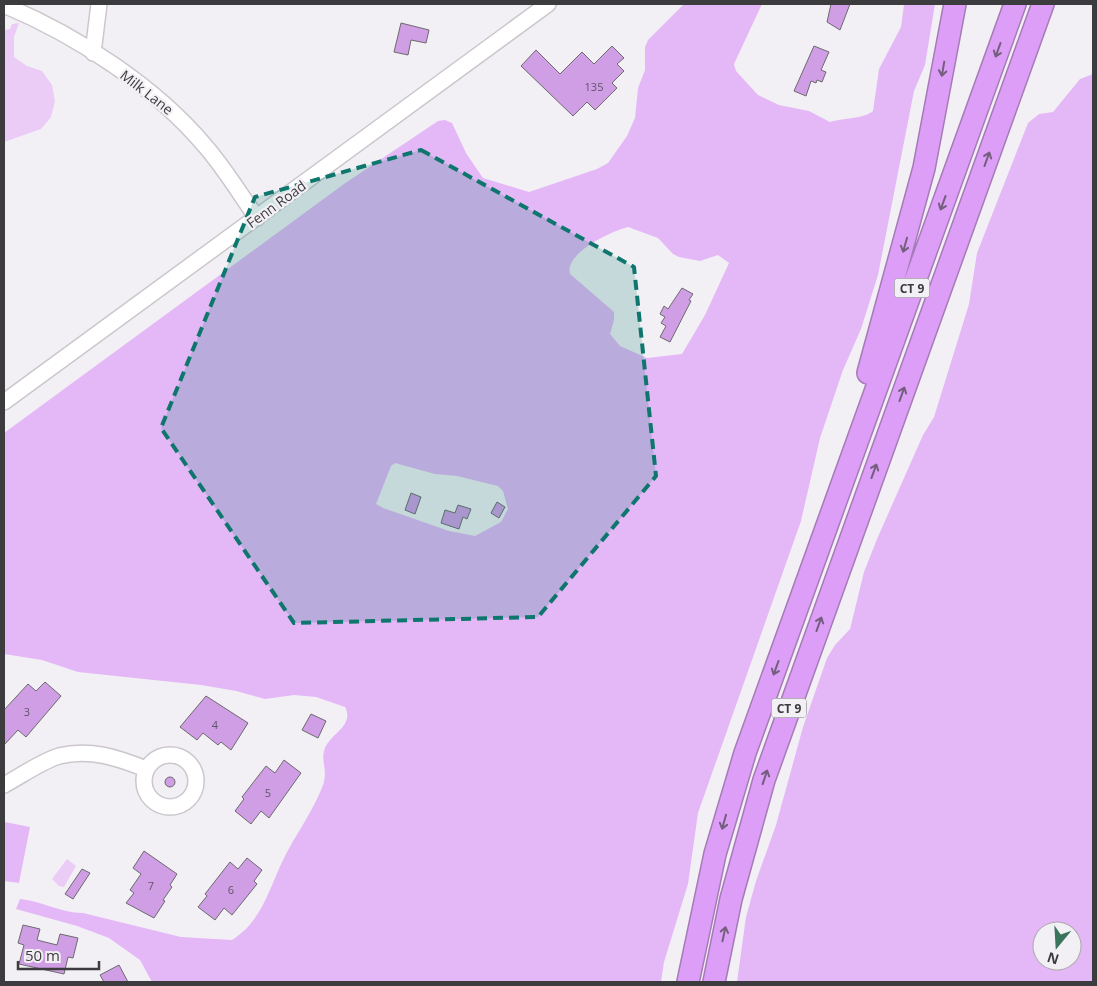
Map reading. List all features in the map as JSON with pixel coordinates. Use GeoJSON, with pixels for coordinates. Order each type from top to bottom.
{"type":"FeatureCollection","features":[{"type":"Feature","properties":{"kind":"highway"},"geometry":{"type":"LineString","coordinates":[[810,572],[822,511],[861,396],[917,198],[955,4]]}},
{"type":"Feature","properties":{"kind":"highway","name":"CT 9"},"geometry":{"type":"LineString","coordinates":[[688,982],[704,900],[726,814],[810,572],[1015,4]]}},
{"type":"Feature","properties":{"kind":"highway","name":"CT 9"},"geometry":{"type":"LineString","coordinates":[[714,982],[737,874],[764,780],[1043,4]]}},
{"type":"Feature","properties":{"kind":"highway"},"geometry":{"type":"LineString","coordinates":[[1001,119],[1028,71],[1058,4]]}},
{"type":"Feature","properties":{"kind":"street"},"geometry":{"type":"LineString","coordinates":[[93,53],[99,4]]}},
{"type":"Feature","properties":{"kind":"street","name":"Fenn Road"},"geometry":{"type":"LineString","coordinates":[[4,402],[548,4]]}},
{"type":"Feature","properties":{"kind":"street","name":"Milk Lane"},"geometry":{"type":"LineString","coordinates":[[4,5],[30,16],[93,53],[146,89],[175,114],[206,147],[258,218]]}},
{"type":"Feature","properties":{"kind":"street"},"geometry":{"type":"LineString","coordinates":[[4,785],[58,756],[84,752],[115,757],[146,768]]}},
{"type":"Feature","properties":{"kind":"highlighted area"},"geometry":{"type":"Polygon","coordinates":[[[421,150],[634,267],[656,476],[538,617],[294,623],[161,428],[255,197],[421,150]]]}},
{"type":"Feature","properties":{"kind":"shaded area"},"geometry":{"type":"Polygon","coordinates":[[[684,4],[762,4],[734,64],[736,71],[758,95],[779,105],[809,111],[830,122],[864,116],[873,111],[879,69],[901,27],[904,4],[935,4],[925,65],[914,91],[878,275],[861,329],[843,370],[820,438],[801,521],[698,813],[688,884],[664,962],[661,982],[152,982],[140,960],[109,938],[77,926],[16,909],[20,899],[181,937],[232,940],[251,924],[264,904],[278,871],[323,785],[325,771],[324,751],[331,739],[344,725],[347,720],[347,714],[345,707],[316,697],[294,695],[265,699],[236,691],[201,685],[78,672],[42,660],[4,654],[4,433],[344,184],[438,121],[445,120],[452,123],[466,153],[483,178],[529,192],[597,169],[608,163],[627,136],[635,118],[638,88],[645,70],[645,47],[648,40],[684,4]],[[628,227],[601,238],[581,251],[574,258],[570,266],[570,274],[614,312],[610,334],[620,346],[647,358],[682,354],[705,315],[729,263],[718,255],[700,261],[679,257],[673,254],[658,238],[628,227]],[[395,463],[391,466],[376,504],[383,508],[449,531],[475,536],[501,522],[508,509],[503,491],[498,486],[457,476],[435,474],[395,463]]]}},
{"type":"Feature","properties":{"kind":"shaded area"},"geometry":{"type":"Polygon","coordinates":[[[19,23],[14,37],[14,57],[27,66],[42,71],[52,85],[55,101],[51,117],[41,129],[4,142],[4,30],[10,29],[12,24],[19,23]]]}},
{"type":"Feature","properties":{"kind":"shaded area"},"geometry":{"type":"Polygon","coordinates":[[[1093,74],[1093,982],[737,982],[746,917],[756,881],[776,825],[803,727],[827,658],[835,645],[850,629],[864,572],[877,539],[923,435],[934,417],[969,304],[977,253],[1028,123],[1039,114],[1053,112],[1080,79],[1093,74]]]}},
{"type":"Feature","properties":{"kind":"shaded area"},"geometry":{"type":"Polygon","coordinates":[[[5,822],[30,827],[19,883],[4,881],[5,822]]]}},
{"type":"Feature","properties":{"kind":"shaded area"},"geometry":{"type":"Polygon","coordinates":[[[67,859],[76,866],[64,887],[59,886],[52,879],[67,859]]]}},
{"type":"Feature","properties":{"kind":"building"},"geometry":{"type":"Polygon","coordinates":[[[831,4],[850,4],[840,30],[827,22],[831,4]]]}},
{"type":"Feature","properties":{"kind":"building"},"geometry":{"type":"Polygon","coordinates":[[[401,23],[429,30],[426,43],[411,40],[408,55],[394,52],[401,23]]]}},
{"type":"Feature","properties":{"kind":"building"},"geometry":{"type":"Polygon","coordinates":[[[612,46],[624,58],[617,64],[624,71],[612,83],[617,88],[595,110],[587,102],[573,116],[521,66],[536,50],[560,74],[582,52],[594,64],[612,46]]]}},
{"type":"Feature","properties":{"kind":"building"},"geometry":{"type":"Polygon","coordinates":[[[814,46],[829,52],[821,70],[826,72],[822,82],[817,80],[816,83],[811,81],[806,96],[794,91],[814,46]]]}},
{"type":"Feature","properties":{"kind":"building"},"geometry":{"type":"Polygon","coordinates":[[[682,288],[693,294],[670,342],[660,337],[666,326],[661,323],[665,317],[660,314],[664,306],[668,309],[682,288]]]}},
{"type":"Feature","properties":{"kind":"building"},"geometry":{"type":"Polygon","coordinates":[[[411,493],[421,497],[415,514],[405,510],[411,493]]]}},
{"type":"Feature","properties":{"kind":"building"},"geometry":{"type":"Polygon","coordinates":[[[497,502],[505,507],[499,518],[491,513],[497,502]]]}},
{"type":"Feature","properties":{"kind":"building"},"geometry":{"type":"Polygon","coordinates":[[[458,505],[471,509],[467,519],[463,517],[459,529],[441,523],[445,510],[455,513],[458,505]]]}},
{"type":"Feature","properties":{"kind":"building"},"geometry":{"type":"Polygon","coordinates":[[[45,682],[61,696],[26,737],[18,730],[4,745],[4,710],[28,684],[36,691],[45,682]]]}},
{"type":"Feature","properties":{"kind":"building"},"geometry":{"type":"Polygon","coordinates":[[[206,696],[248,723],[231,750],[221,742],[218,745],[203,733],[197,740],[180,727],[206,696]]]}},
{"type":"Feature","properties":{"kind":"building"},"geometry":{"type":"Polygon","coordinates":[[[311,714],[326,721],[318,738],[302,730],[311,714]]]}},
{"type":"Feature","properties":{"kind":"building"},"geometry":{"type":"Polygon","coordinates":[[[284,760],[301,773],[269,818],[261,811],[251,824],[235,811],[244,799],[242,797],[266,766],[275,773],[284,760]]]}},
{"type":"Feature","properties":{"kind":"building"},"geometry":{"type":"Polygon","coordinates":[[[168,777],[172,777],[175,782],[174,786],[168,787],[165,784],[165,780],[168,777]]]}},
{"type":"Feature","properties":{"kind":"building"},"geometry":{"type":"Polygon","coordinates":[[[144,851],[177,874],[170,885],[172,887],[163,900],[165,901],[154,918],[126,903],[134,893],[130,890],[141,874],[133,868],[144,851]]]}},
{"type":"Feature","properties":{"kind":"building"},"geometry":{"type":"Polygon","coordinates":[[[247,858],[262,870],[254,881],[257,884],[232,915],[224,908],[215,920],[198,907],[207,896],[205,894],[230,862],[238,869],[247,858]]]}},
{"type":"Feature","properties":{"kind":"building"},"geometry":{"type":"Polygon","coordinates":[[[82,869],[90,873],[73,899],[65,894],[82,869]]]}},
{"type":"Feature","properties":{"kind":"building"},"geometry":{"type":"Polygon","coordinates":[[[23,925],[40,929],[37,940],[57,945],[60,934],[78,938],[73,958],[68,957],[64,974],[19,964],[24,945],[18,943],[23,925]]]}},
{"type":"Feature","properties":{"kind":"building"},"geometry":{"type":"Polygon","coordinates":[[[119,965],[128,982],[104,982],[100,975],[119,965]]]}}]}
